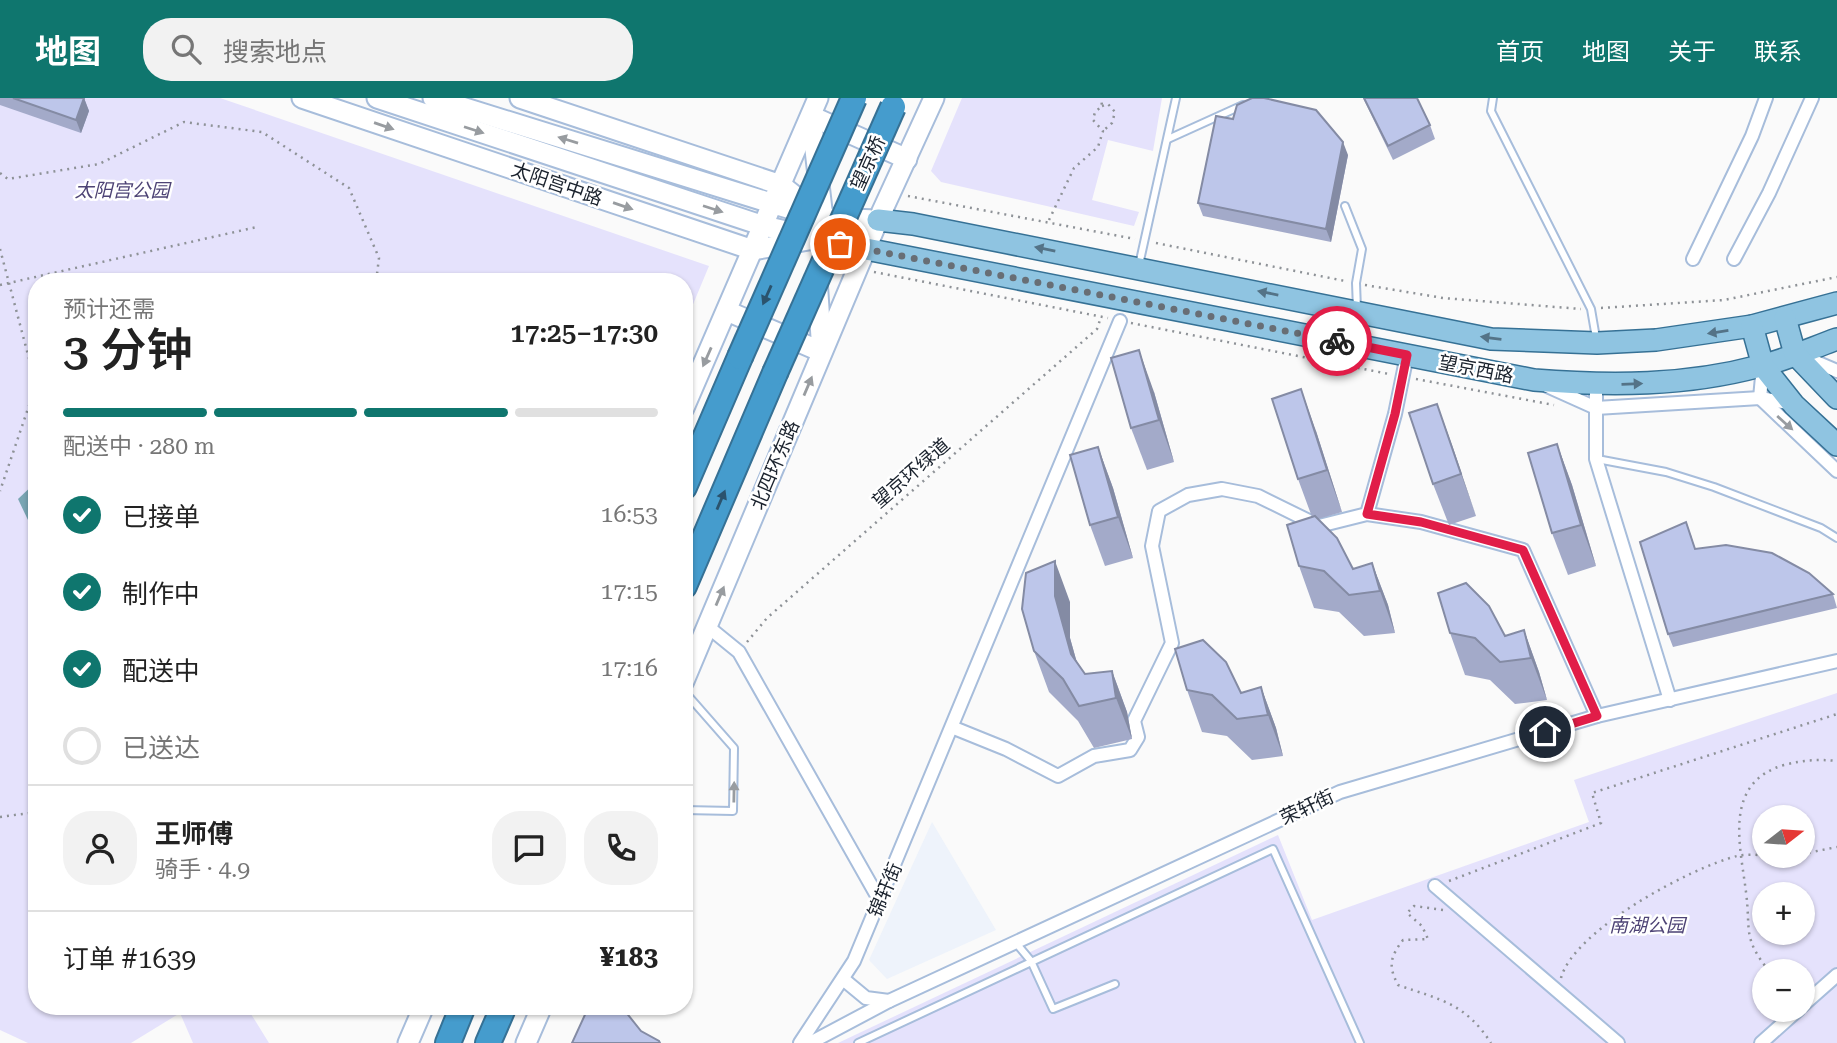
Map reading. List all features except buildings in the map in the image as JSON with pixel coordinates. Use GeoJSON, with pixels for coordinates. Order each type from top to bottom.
{"type":"FeatureCollection","features":[{"type":"Feature","properties":{"kind":"highway","name":"望京桥"},"geometry":{"type":"LineString","coordinates":[[693,466],[854,98]]}},
{"type":"Feature","properties":{"kind":"highway","name":"望京桥"},"geometry":{"type":"LineString","coordinates":[[775,373],[895,103]]}},
{"type":"Feature","properties":{"kind":"highway","name":"北四环东路"},"geometry":{"type":"LineString","coordinates":[[693,565],[775,373]]}},
{"type":"Feature","properties":{"kind":"highway"},"geometry":{"type":"LineString","coordinates":[[448,1043],[459,1015]]}},
{"type":"Feature","properties":{"kind":"highway"},"geometry":{"type":"LineString","coordinates":[[488,1043],[500,1015]]}},
{"type":"Feature","properties":{"kind":"main road","name":"望京西路"},"geometry":{"type":"LineString","coordinates":[[878,220],[913,224],[1139,267],[1490,339],[1597,343],[1656,340],[1752,326],[1837,303]]}},
{"type":"Feature","properties":{"kind":"main road","name":"望京西路"},"geometry":{"type":"LineString","coordinates":[[866,249],[1534,380],[1596,385],[1672,383],[1763,366],[1837,339]]}},
{"type":"Feature","properties":{"kind":"main road"},"geometry":{"type":"LineString","coordinates":[[1785,318],[1795,354],[1837,398]]}},
{"type":"Feature","properties":{"kind":"main road"},"geometry":{"type":"LineString","coordinates":[[1752,326],[1763,366],[1794,405],[1837,445]]}},
{"type":"Feature","properties":{"kind":"street"},"geometry":{"type":"LineString","coordinates":[[433,98],[823,218],[878,220],[934,98]]}},
{"type":"Feature","properties":{"kind":"street"},"geometry":{"type":"LineString","coordinates":[[520,98],[781,185],[823,218]]}},
{"type":"Feature","properties":{"kind":"street"},"geometry":{"type":"LineString","coordinates":[[1693,259],[1752,136],[1766,98]]}},
{"type":"Feature","properties":{"kind":"street"},"geometry":{"type":"LineString","coordinates":[[1734,259],[1769,193],[1812,98]]}},
{"type":"Feature","properties":{"kind":"street"},"geometry":{"type":"LineString","coordinates":[[311,101],[382,99]]}},
{"type":"Feature","properties":{"kind":"street","name":"太阳宫中路"},"geometry":{"type":"LineString","coordinates":[[382,99],[764,226],[866,249]]}},
{"type":"Feature","properties":{"kind":"street","name":"太阳宫中路"},"geometry":{"type":"LineString","coordinates":[[311,101],[753,250],[814,239]]}},
{"type":"Feature","properties":{"kind":"street"},"geometry":{"type":"LineString","coordinates":[[693,388],[815,107]]}},
{"type":"Feature","properties":{"kind":"street"},"geometry":{"type":"LineString","coordinates":[[815,107],[908,159]]}},
{"type":"Feature","properties":{"kind":"street"},"geometry":{"type":"LineString","coordinates":[[727,311],[822,352],[814,239],[823,218],[815,107]]}},
{"type":"Feature","properties":{"kind":"street","name":"北四环东路"},"geometry":{"type":"LineString","coordinates":[[693,659],[878,220]]}},
{"type":"Feature","properties":{"kind":"street","name":"锦轩街"},"geometry":{"type":"LineString","coordinates":[[800,1043],[854,961],[954,728],[1120,321]]}},
{"type":"Feature","properties":{"kind":"street"},"geometry":{"type":"LineString","coordinates":[[1795,354],[1837,371]]}},
{"type":"Feature","properties":{"kind":"street"},"geometry":{"type":"LineString","coordinates":[[1367,514],[1407,355]]}},
{"type":"Feature","properties":{"kind":"street"},"geometry":{"type":"LineString","coordinates":[[1760,398],[1763,366]]}},
{"type":"Feature","properties":{"kind":"street"},"geometry":{"type":"LineString","coordinates":[[1534,380],[1596,408],[1760,398],[1794,405]]}},
{"type":"Feature","properties":{"kind":"street"},"geometry":{"type":"LineString","coordinates":[[1596,385],[1596,459],[1670,700]]}},
{"type":"Feature","properties":{"kind":"street"},"geometry":{"type":"LineString","coordinates":[[1760,398],[1837,471]]}},
{"type":"Feature","properties":{"kind":"street"},"geometry":{"type":"LineString","coordinates":[[954,728],[1006,749],[1058,776],[1094,756],[1130,750],[1138,737],[1134,721],[1172,643],[1152,546],[1160,511],[1188,495],[1222,489],[1258,496],[1319,526],[1367,514],[1421,522],[1523,550],[1597,716]]}},
{"type":"Feature","properties":{"kind":"street"},"geometry":{"type":"LineString","coordinates":[[707,626],[739,652],[880,901]]}},
{"type":"Feature","properties":{"kind":"street","name":"荣轩街"},"geometry":{"type":"LineString","coordinates":[[810,1043],[889,1001],[1340,792],[1597,716],[1837,661]]}},
{"type":"Feature","properties":{"kind":"street"},"geometry":{"type":"LineString","coordinates":[[1435,886],[1618,1043]]}},
{"type":"Feature","properties":{"kind":"street"},"geometry":{"type":"LineString","coordinates":[[1815,994],[1837,975]]}},
{"type":"Feature","properties":{"kind":"street"},"geometry":{"type":"LineString","coordinates":[[843,979],[866,998],[889,1001]]}},
{"type":"Feature","properties":{"kind":"street"},"geometry":{"type":"LineString","coordinates":[[408,1043],[420,1015]]}},
{"type":"Feature","properties":{"kind":"street"},"geometry":{"type":"LineString","coordinates":[[526,1043],[538,1015]]}},
{"type":"Feature","properties":{"kind":"street"},"geometry":{"type":"LineString","coordinates":[[1761,1043],[1785,1022]]}},
{"type":"Feature","properties":{"kind":"lane"},"geometry":{"type":"LineString","coordinates":[[1139,267],[1176,98]]}},
{"type":"Feature","properties":{"kind":"lane"},"geometry":{"type":"LineString","coordinates":[[1493,98],[1491,111],[1591,309],[1597,343]]}},
{"type":"Feature","properties":{"kind":"lane"},"geometry":{"type":"LineString","coordinates":[[1168,139],[1248,103]]}},
{"type":"Feature","properties":{"kind":"lane"},"geometry":{"type":"LineString","coordinates":[[1345,206],[1362,249],[1356,283],[1357,311]]}},
{"type":"Feature","properties":{"kind":"lane"},"geometry":{"type":"LineString","coordinates":[[1596,459],[1666,472],[1714,487],[1821,528],[1837,538]]}},
{"type":"Feature","properties":{"kind":"lane"},"geometry":{"type":"LineString","coordinates":[[693,701],[734,748],[733,811],[693,810]]}},
{"type":"Feature","properties":{"kind":"lane"},"geometry":{"type":"LineString","coordinates":[[858,1043],[1273,849],[1360,1043]]}},
{"type":"Feature","properties":{"kind":"lane"},"geometry":{"type":"LineString","coordinates":[[1015,942],[1031,961],[1052,1009],[1115,984]]}},
{"type":"Feature","properties":{"kind":"path"},"geometry":{"type":"LineString","coordinates":[[1101,98],[1102,106]]}},
{"type":"Feature","properties":{"kind":"path"},"geometry":{"type":"LineString","coordinates":[[1048,222],[1074,168],[1098,147],[1103,131],[1112,123],[1115,112],[1108,104],[1095,112],[1093,120],[1103,131]]}},
{"type":"Feature","properties":{"kind":"path"},"geometry":{"type":"LineString","coordinates":[[0,173],[8,179],[99,164],[184,122],[262,132],[349,188],[379,258],[377,273]]}},
{"type":"Feature","properties":{"kind":"path"},"geometry":{"type":"LineString","coordinates":[[891,194],[926,198],[1443,298],[1591,309],[1724,300],[1837,277]]}},
{"type":"Feature","properties":{"kind":"path"},"geometry":{"type":"LineString","coordinates":[[57,273],[257,227]]}},
{"type":"Feature","properties":{"kind":"path"},"geometry":{"type":"LineString","coordinates":[[0,249],[28,355]]}},
{"type":"Feature","properties":{"kind":"path"},"geometry":{"type":"LineString","coordinates":[[858,269],[1558,406]]}},
{"type":"Feature","properties":{"kind":"path"},"geometry":{"type":"LineString","coordinates":[[0,285],[28,280]]}},
{"type":"Feature","properties":{"kind":"path","name":"望京环绿道"},"geometry":{"type":"LineString","coordinates":[[739,652],[767,618],[1097,329],[1101,317]]}},
{"type":"Feature","properties":{"kind":"path"},"geometry":{"type":"LineString","coordinates":[[0,491],[28,409]]}},
{"type":"Feature","properties":{"kind":"path"},"geometry":{"type":"LineString","coordinates":[[1435,886],[1601,823],[1592,793],[1837,714]]}},
{"type":"Feature","properties":{"kind":"path"},"geometry":{"type":"LineString","coordinates":[[1760,959],[1745,928],[1746,896],[1740,855],[1744,794],[1755,779],[1774,768],[1802,760],[1837,761]]}},
{"type":"Feature","properties":{"kind":"path"},"geometry":{"type":"LineString","coordinates":[[0,817],[28,814]]}},
{"type":"Feature","properties":{"kind":"path"},"geometry":{"type":"LineString","coordinates":[[1815,851],[1837,847]]}},
{"type":"Feature","properties":{"kind":"path"},"geometry":{"type":"LineString","coordinates":[[1558,991],[1563,970],[1582,947],[1613,921],[1674,880],[1740,855],[1752,855]]}},
{"type":"Feature","properties":{"kind":"path"},"geometry":{"type":"LineString","coordinates":[[1458,906],[1450,912],[1414,906],[1407,913],[1422,926],[1427,939],[1403,940],[1392,954],[1390,970],[1398,985],[1454,1004],[1476,1020],[1491,1043]]}},
{"type":"Feature","properties":{"kind":"shaded area"},"geometry":{"type":"Polygon","coordinates":[[[932,822],[996,930],[887,979],[869,960],[932,822]]]}},
{"type":"Feature","properties":{"kind":"green space","name":"太阳宫公园"},"geometry":{"type":"Polygon","coordinates":[[[0,98],[220,98],[709,266],[693,304],[693,273],[28,273],[28,1015],[177,1015],[131,1043],[28,1043],[0,1030],[0,98]]]}},
{"type":"Feature","properties":{"kind":"green space"},"geometry":{"type":"Polygon","coordinates":[[[962,98],[1162,98],[1153,151],[1108,140],[1092,200],[1139,212],[1134,226],[941,182],[931,171],[962,98]]]}},
{"type":"Feature","properties":{"kind":"green space","name":"南湖公园"},"geometry":{"type":"Polygon","coordinates":[[[1837,693],[1837,1043],[838,1043],[1278,835],[1312,920],[1589,822],[1574,780],[1837,693]]]}},
{"type":"Feature","properties":{"kind":"green space","name":"太阳宫公园"},"geometry":{"type":"Polygon","coordinates":[[[181,1015],[252,1015],[269,1043],[193,1043],[181,1015]]]}},
{"type":"Feature","properties":{"kind":"water"},"geometry":{"type":"Polygon","coordinates":[[[28,490],[28,520],[18,499],[28,490]]]}},
{"type":"Feature","properties":{"kind":"way so far"},"geometry":{"type":"LineString","coordinates":[[840,244],[1337,341]]}},
{"type":"Feature","properties":{"kind":"route"},"geometry":{"type":"LineString","coordinates":[[1337,341],[1407,355],[1395,414],[1367,514],[1421,522],[1523,550],[1597,716],[1545,732]]}}]}
